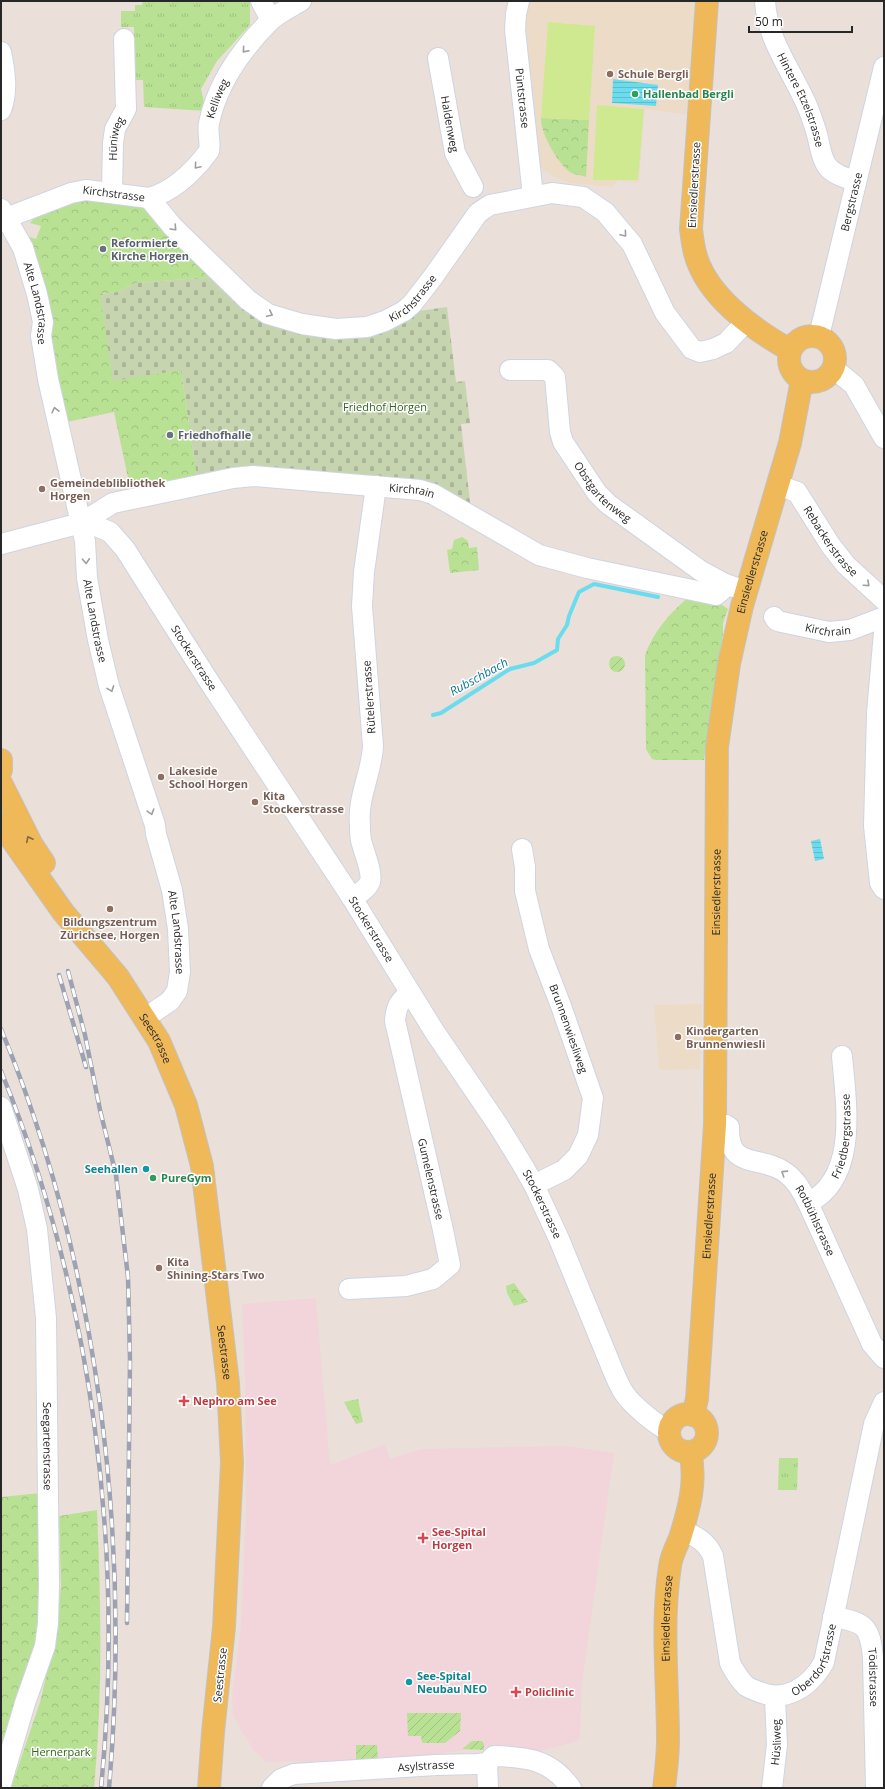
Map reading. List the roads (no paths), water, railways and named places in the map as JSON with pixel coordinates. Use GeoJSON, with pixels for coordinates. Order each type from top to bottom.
{"type":"FeatureCollection","features":[{"type":"Feature","properties":{"kind":"main road","name":"Einsiedlerstrasse"},"geometry":{"type":"LineString","coordinates":[[707,1],[691,229],[695,254],[704,273],[721,298],[746,322],[790,350]]}},
{"type":"Feature","properties":{"kind":"main road"},"geometry":{"type":"LineString","coordinates":[[812,335],[819,336],[830,343],[833,349],[835,355],[833,368],[823,379],[816,382],[802,380],[792,370],[789,364],[790,350],[799,339],[812,335]]}},
{"type":"Feature","properties":{"kind":"main road","name":"Einsiedlerstrasse"},"geometry":{"type":"LineString","coordinates":[[692,1415],[697,1399],[715,1124],[716,765],[729,664],[747,591],[790,443],[802,380]]}},
{"type":"Feature","properties":{"kind":"main road"},"geometry":{"type":"LineString","coordinates":[[1,760],[1,770]]}},
{"type":"Feature","properties":{"kind":"main road","name":"Seestrasse"},"geometry":{"type":"LineString","coordinates":[[1,784],[32,845],[73,906],[92,945]]}},
{"type":"Feature","properties":{"kind":"main road","name":"Seestrasse"},"geometry":{"type":"LineString","coordinates":[[1,824],[63,912],[118,977],[159,1041],[186,1104],[202,1166],[228,1383],[232,1463],[231,1512],[224,1634],[213,1732],[209,1788]]}},
{"type":"Feature","properties":{"kind":"main road"},"geometry":{"type":"LineString","coordinates":[[687,1414],[692,1415],[702,1421],[707,1431],[704,1442],[696,1450],[690,1452],[677,1448],[673,1444],[669,1431],[673,1421],[677,1417],[687,1414]]}},
{"type":"Feature","properties":{"kind":"main road","name":"Einsiedlerstrasse"},"geometry":{"type":"LineString","coordinates":[[664,1788],[668,1741],[665,1638],[667,1599],[670,1565],[682,1530],[694,1476],[690,1452]]}},
{"type":"Feature","properties":{"kind":"street"},"geometry":{"type":"LineString","coordinates":[[261,1],[271,20]]}},
{"type":"Feature","properties":{"kind":"street","name":"Kelliweg"},"geometry":{"type":"LineString","coordinates":[[149,198],[158,195],[176,185],[192,172],[209,151],[208,131],[210,122],[223,84],[237,59],[271,20],[301,1]]}},
{"type":"Feature","properties":{"kind":"street","name":"Püntstrasse"},"geometry":{"type":"LineString","coordinates":[[519,1],[515,30],[533,196]]}},
{"type":"Feature","properties":{"kind":"street","name":"Hintere Etzelstrasse"},"geometry":{"type":"LineString","coordinates":[[765,1],[769,28],[777,48],[807,107],[816,131],[823,159],[828,168],[841,177],[856,181]]}},
{"type":"Feature","properties":{"kind":"street","name":"Hüniweg"},"geometry":{"type":"LineString","coordinates":[[112,192],[113,143],[115,128],[126,109],[124,39]]}},
{"type":"Feature","properties":{"kind":"street"},"geometry":{"type":"LineString","coordinates":[[1,52],[5,90],[4,102],[1,110]]}},
{"type":"Feature","properties":{"kind":"street","name":"Haldenweg"},"geometry":{"type":"LineString","coordinates":[[438,58],[455,153],[473,187]]}},
{"type":"Feature","properties":{"kind":"street","name":"Bergstrasse"},"geometry":{"type":"LineString","coordinates":[[819,336],[822,316],[856,181],[881,91],[884,67]]}},
{"type":"Feature","properties":{"kind":"street","name":"Kirchstrasse"},"geometry":{"type":"LineString","coordinates":[[5,223],[71,193],[86,190],[112,192],[149,198],[173,227],[223,278],[248,300],[268,314],[291,322],[336,329],[367,327],[385,321],[404,311],[412,304],[433,278],[478,213],[490,205],[552,193],[570,194],[582,197],[598,206],[605,212],[632,244],[665,313],[692,349],[700,352],[713,349],[726,343],[746,322]]}},
{"type":"Feature","properties":{"kind":"street","name":"Alte Landstrasse"},"geometry":{"type":"LineString","coordinates":[[5,223],[26,254],[37,294],[43,322],[41,336],[48,379],[85,541],[87,578],[104,670],[123,725],[138,776],[145,792],[172,890],[178,929],[179,984],[177,991],[170,1001],[145,1018]]}},
{"type":"Feature","properties":{"kind":"street"},"geometry":{"type":"LineString","coordinates":[[833,368],[854,385],[884,438]]}},
{"type":"Feature","properties":{"kind":"street","name":"Obstgartenweg"},"geometry":{"type":"LineString","coordinates":[[510,370],[548,370],[555,377],[560,432],[563,442],[597,493],[608,504],[701,571],[725,584],[747,591]]}},
{"type":"Feature","properties":{"kind":"street","name":"Kirchrain"},"geometry":{"type":"LineString","coordinates":[[80,523],[113,503],[240,477],[253,476],[420,490],[432,494],[539,555],[587,568],[716,595],[722,590],[725,584]]}},
{"type":"Feature","properties":{"kind":"street","name":"Rebackerstrasse"},"geometry":{"type":"LineString","coordinates":[[778,485],[797,492],[834,551],[846,565],[884,600]]}},
{"type":"Feature","properties":{"kind":"street","name":"Rütelerstrasse"},"geometry":{"type":"LineString","coordinates":[[352,898],[363,891],[370,883],[371,876],[361,840],[359,819],[360,807],[372,757],[362,606],[364,572],[376,486]]}},
{"type":"Feature","properties":{"kind":"street","name":"Stockerstrasse"},"geometry":{"type":"LineString","coordinates":[[1,544],[80,523],[96,526],[110,532],[125,548],[210,683],[352,898],[410,993],[498,1125],[534,1184],[559,1239],[614,1373],[625,1394],[660,1427],[669,1431]]}},
{"type":"Feature","properties":{"kind":"street","name":"Kirchrain"},"geometry":{"type":"LineString","coordinates":[[774,617],[777,621],[829,632],[850,630],[884,617]]}},
{"type":"Feature","properties":{"kind":"street"},"geometry":{"type":"LineString","coordinates":[[884,632],[877,713],[874,826],[880,883],[884,889]]}},
{"type":"Feature","properties":{"kind":"street","name":"Brunnenwiesliweg"},"geometry":{"type":"LineString","coordinates":[[522,849],[525,867],[525,891],[539,949],[561,1006],[593,1098],[588,1135],[578,1156],[564,1170],[534,1184]]}},
{"type":"Feature","properties":{"kind":"street","name":"Gumelenstrasse"},"geometry":{"type":"LineString","coordinates":[[349,1289],[406,1286],[433,1279],[450,1265],[395,1021],[397,1006],[400,1001],[410,993]]}},
{"type":"Feature","properties":{"kind":"street","name":"Friedbergstrasse"},"geometry":{"type":"LineString","coordinates":[[808,1203],[820,1197],[829,1187],[836,1175],[843,1156],[846,1136],[842,1056]]}},
{"type":"Feature","properties":{"kind":"street","name":"Seegartenstrasse"},"geometry":{"type":"LineString","coordinates":[[1,1107],[28,1189],[37,1229],[46,1318],[48,1570],[48,1623],[45,1646],[1,1784]]}},
{"type":"Feature","properties":{"kind":"street","name":"Rotbühlstrasse"},"geometry":{"type":"LineString","coordinates":[[715,1124],[726,1125],[729,1127],[728,1141],[733,1152],[744,1159],[764,1162],[785,1173],[796,1182],[808,1203],[872,1344],[884,1358]]}},
{"type":"Feature","properties":{"kind":"street","name":"Oberdorfstrasse"},"geometry":{"type":"LineString","coordinates":[[682,1530],[694,1535],[704,1542],[710,1549],[713,1556],[730,1663],[747,1687],[764,1695],[775,1696],[791,1693],[806,1685],[817,1675],[824,1662],[874,1424],[884,1402]]}},
{"type":"Feature","properties":{"kind":"street","name":"Tödistrasse"},"geometry":{"type":"LineString","coordinates":[[833,1617],[853,1621],[862,1625],[871,1638],[874,1658],[876,1788]]}},
{"type":"Feature","properties":{"kind":"street","name":"Hüsliweg"},"geometry":{"type":"LineString","coordinates":[[772,1788],[777,1745],[775,1696]]}},
{"type":"Feature","properties":{"kind":"street","name":"Asylstrasse"},"geometry":{"type":"LineString","coordinates":[[272,1788],[281,1779],[294,1774],[487,1763],[494,1756],[521,1757],[535,1760],[552,1769],[564,1779],[570,1788]]}},
{"type":"Feature","properties":{"kind":"street"},"geometry":{"type":"LineString","coordinates":[[487,1763],[488,1788]]}},
{"type":"Feature","properties":{"kind":"water","name":"Hallenbad Bergli"},"geometry":{"type":"Polygon","coordinates":[[[613,79],[658,85],[656,106],[612,103],[613,79]]]}},
{"type":"Feature","properties":{"kind":"water"},"geometry":{"type":"Polygon","coordinates":[[[820,839],[824,859],[815,861],[811,841],[820,839]]]}},
{"type":"Feature","properties":{"kind":"waterway","name":"Rubschbach"},"geometry":{"type":"LineString","coordinates":[[433,715],[441,713],[510,669],[534,663],[557,650],[558,639],[567,625],[579,592],[594,584],[658,597]]}},
{"type":"Feature","properties":{"kind":"railway"},"geometry":{"type":"LineString","coordinates":[[68,971],[85,1035],[100,1110],[116,1175],[128,1277],[130,1360],[127,1623]]}},
{"type":"Feature","properties":{"kind":"railway"},"geometry":{"type":"LineString","coordinates":[[59,975],[86,1067]]}},
{"type":"Feature","properties":{"kind":"railway"},"geometry":{"type":"LineString","coordinates":[[1,1029],[34,1118],[62,1211],[84,1305],[100,1402],[110,1499],[115,1596],[115,1693],[109,1788]]}},
{"type":"Feature","properties":{"kind":"railway"},"geometry":{"type":"LineString","coordinates":[[1,1071],[32,1156],[58,1243],[79,1332],[94,1423],[104,1515],[108,1606],[107,1698],[101,1788]]}},
{"type":"Feature","properties":{"kind":"place","name":"Schule Bergli"},"geometry":{"type":"Point","coordinates":[610,74]}},
{"type":"Feature","properties":{"kind":"place","name":"Hallenbad Bergli"},"geometry":{"type":"Point","coordinates":[635,94]}},
{"type":"Feature","properties":{"kind":"place","name":"Reformierte Kirche Horgen"},"geometry":{"type":"Point","coordinates":[103,249]}},
{"type":"Feature","properties":{"kind":"place","name":"Friedhofhalle"},"geometry":{"type":"Point","coordinates":[170,435]}},
{"type":"Feature","properties":{"kind":"place","name":"Gemeindeblibliothek Horgen"},"geometry":{"type":"Point","coordinates":[42,489]}},
{"type":"Feature","properties":{"kind":"place","name":"Lakeside School Horgen"},"geometry":{"type":"Point","coordinates":[161,777]}},
{"type":"Feature","properties":{"kind":"place","name":"Kita Stockerstrasse"},"geometry":{"type":"Point","coordinates":[255,802]}},
{"type":"Feature","properties":{"kind":"place","name":"Bildungszentrum Zürichsee, Horgen"},"geometry":{"type":"Point","coordinates":[110,909]}},
{"type":"Feature","properties":{"kind":"place","name":"Kindergarten Brunnenwiesli"},"geometry":{"type":"Point","coordinates":[678,1037]}},
{"type":"Feature","properties":{"kind":"place","name":"Seehallen"},"geometry":{"type":"Point","coordinates":[146,1169]}},
{"type":"Feature","properties":{"kind":"place","name":"PureGym"},"geometry":{"type":"Point","coordinates":[153,1178]}},
{"type":"Feature","properties":{"kind":"place","name":"Kita Shining-Stars Two"},"geometry":{"type":"Point","coordinates":[159,1268]}},
{"type":"Feature","properties":{"kind":"place","name":"Nephro am See"},"geometry":{"type":"Point","coordinates":[184,1401]}},
{"type":"Feature","properties":{"kind":"place","name":"See-Spital Horgen"},"geometry":{"type":"Point","coordinates":[423,1538]}},
{"type":"Feature","properties":{"kind":"place","name":"See-Spital Neubau NEO"},"geometry":{"type":"Point","coordinates":[409,1682]}},
{"type":"Feature","properties":{"kind":"place","name":"Policlinic"},"geometry":{"type":"Point","coordinates":[516,1692]}},
{"type":"Feature","properties":{"kind":"park label","name":"Friedhof Horgen"},"geometry":{"type":"Point","coordinates":[385,407]}},
{"type":"Feature","properties":{"kind":"park label","name":"Hernerpark"},"geometry":{"type":"Point","coordinates":[61,1752]}}]}
